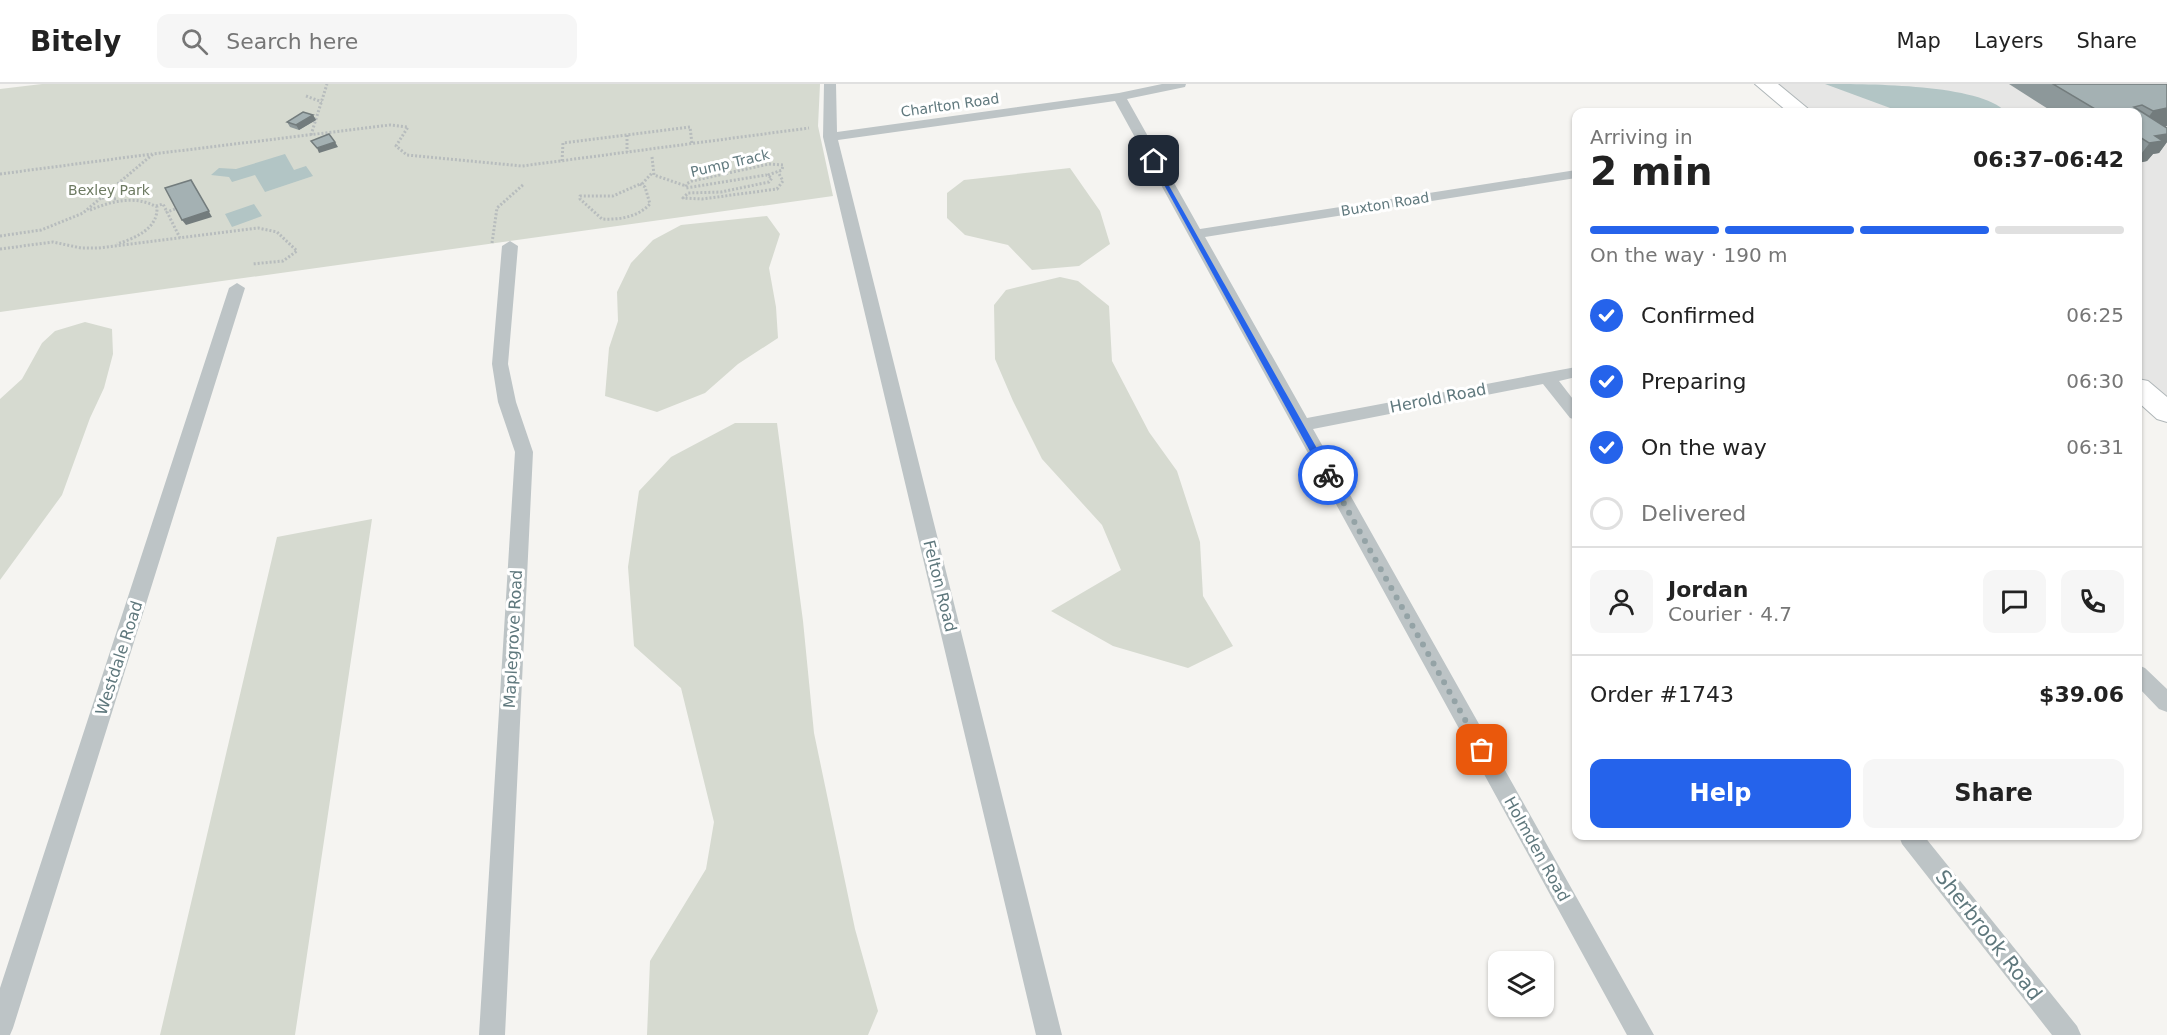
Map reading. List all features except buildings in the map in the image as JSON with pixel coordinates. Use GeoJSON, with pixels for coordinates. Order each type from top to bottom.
{"type":"FeatureCollection","features":[{"type":"Feature","properties":{"kind":"main road"},"geometry":{"type":"LineString","coordinates":[[1757,88],[1772,108]]}},
{"type":"Feature","properties":{"kind":"main road"},"geometry":{"type":"LineString","coordinates":[[1757,88],[1794,108]]}},
{"type":"Feature","properties":{"kind":"main road"},"geometry":{"type":"LineString","coordinates":[[2142,391],[2167,412]]}},
{"type":"Feature","properties":{"kind":"street","name":"Felton Road"},"geometry":{"type":"LineString","coordinates":[[830,84],[830,136],[1049,1035]]}},
{"type":"Feature","properties":{"kind":"street","name":"Charlton Road"},"geometry":{"type":"LineString","coordinates":[[830,136],[1119,97],[1180,84]]}},
{"type":"Feature","properties":{"kind":"street","name":"Holmden Road"},"geometry":{"type":"LineString","coordinates":[[1119,97],[1641,1035]]}},
{"type":"Feature","properties":{"kind":"street","name":"Buxton Road"},"geometry":{"type":"LineString","coordinates":[[1194,234],[1572,175]]}},
{"type":"Feature","properties":{"kind":"street","name":"Maplegrove Road"},"geometry":{"type":"LineString","coordinates":[[492,1035],[524,453],[507,402],[500,364],[501,245]]}},
{"type":"Feature","properties":{"kind":"street","name":"Westdale Road"},"geometry":{"type":"LineString","coordinates":[[0,1028],[237,288]]}},
{"type":"Feature","properties":{"kind":"street","name":"Herold Road"},"geometry":{"type":"LineString","coordinates":[[1300,425],[1572,373]]}},
{"type":"Feature","properties":{"kind":"street"},"geometry":{"type":"LineString","coordinates":[[1547,377],[1572,409]]}},
{"type":"Feature","properties":{"kind":"street"},"geometry":{"type":"LineString","coordinates":[[2142,678],[2167,703]]}},
{"type":"Feature","properties":{"kind":"street","name":"Sherbrook Road"},"geometry":{"type":"LineString","coordinates":[[1913,840],[2068,1035]]}},
{"type":"Feature","properties":{"kind":"path"},"geometry":{"type":"LineString","coordinates":[[312,135],[327,86],[334,87]]}},
{"type":"Feature","properties":{"kind":"path"},"geometry":{"type":"LineString","coordinates":[[306,96],[322,102]]}},
{"type":"Feature","properties":{"kind":"path"},"geometry":{"type":"LineString","coordinates":[[1,174],[390,125],[408,127],[396,146],[410,156],[522,166],[809,128]]}},
{"type":"Feature","properties":{"kind":"path"},"geometry":{"type":"LineString","coordinates":[[562,161],[563,143],[690,127],[692,144]]}},
{"type":"Feature","properties":{"kind":"path"},"geometry":{"type":"LineString","coordinates":[[627,135],[627,152]]}},
{"type":"Feature","properties":{"kind":"path"},"geometry":{"type":"LineString","coordinates":[[83,213],[153,154]]}},
{"type":"Feature","properties":{"kind":"path"},"geometry":{"type":"LineString","coordinates":[[642,184],[647,191],[650,204],[645,209],[629,215],[602,219],[580,198],[586,194],[613,196],[642,184],[652,173],[652,157]]}},
{"type":"Feature","properties":{"kind":"path","name":"Pump Track"},"geometry":{"type":"LineString","coordinates":[[769,164],[782,164],[783,169],[768,175],[710,186],[690,188],[686,186],[692,181],[769,164]]}},
{"type":"Feature","properties":{"kind":"path","name":"Pump Track"},"geometry":{"type":"LineString","coordinates":[[768,175],[772,178],[769,182],[721,192],[688,193],[683,198],[694,200],[777,189],[783,181],[778,172]]}},
{"type":"Feature","properties":{"kind":"path"},"geometry":{"type":"LineString","coordinates":[[652,173],[657,178],[686,186]]}},
{"type":"Feature","properties":{"kind":"path"},"geometry":{"type":"LineString","coordinates":[[501,245],[497,208],[524,184]]}},
{"type":"Feature","properties":{"kind":"path"},"geometry":{"type":"LineString","coordinates":[[102,198],[144,200],[156,206],[163,204],[180,238]]}},
{"type":"Feature","properties":{"kind":"path"},"geometry":{"type":"LineString","coordinates":[[0,236],[41,230],[122,200]]}},
{"type":"Feature","properties":{"kind":"path"},"geometry":{"type":"LineString","coordinates":[[90,249],[121,243],[144,231],[158,215],[156,206]]}},
{"type":"Feature","properties":{"kind":"path"},"geometry":{"type":"LineString","coordinates":[[168,212],[175,209]]}},
{"type":"Feature","properties":{"kind":"path"},"geometry":{"type":"LineString","coordinates":[[0,249],[53,242],[90,249],[263,228],[277,232],[297,250],[294,256],[285,260],[252,264]]}},
{"type":"Feature","properties":{"kind":"shaded area"},"geometry":{"type":"Polygon","coordinates":[[[1778,84],[2167,84],[2167,412],[2142,391],[2142,108],[1809,108],[1778,84]]]}},
{"type":"Feature","properties":{"kind":"shaded area"},"geometry":{"type":"Polygon","coordinates":[[[1825,84],[1895,85],[1949,91],[1973,96],[2000,108],[1890,108],[1825,84]]]}},
{"type":"Feature","properties":{"kind":"shaded area"},"geometry":{"type":"Polygon","coordinates":[[[285,154],[294,170],[306,166],[313,176],[265,192],[255,175],[232,182],[229,177],[211,175],[219,168],[236,169],[285,154]]]}},
{"type":"Feature","properties":{"kind":"shaded area"},"geometry":{"type":"Polygon","coordinates":[[[254,204],[262,216],[232,227],[225,214],[254,204]]]}},
{"type":"Feature","properties":{"kind":"green space","name":"Bexley Park"},"geometry":{"type":"Polygon","coordinates":[[[42,84],[820,84],[818,126],[833,196],[0,312],[0,89],[42,84]]]}},
{"type":"Feature","properties":{"kind":"green space"},"geometry":{"type":"Polygon","coordinates":[[[1070,168],[1100,211],[1110,244],[1079,266],[1032,270],[1008,245],[965,235],[947,218],[947,193],[964,180],[1070,168]]]}},
{"type":"Feature","properties":{"kind":"green space"},"geometry":{"type":"Polygon","coordinates":[[[767,216],[780,234],[769,268],[776,307],[778,338],[738,364],[705,393],[657,412],[605,396],[609,348],[618,321],[617,292],[631,263],[653,240],[681,225],[767,216]]]}},
{"type":"Feature","properties":{"kind":"green space"},"geometry":{"type":"Polygon","coordinates":[[[1060,277],[1078,281],[1109,306],[1112,361],[1149,432],[1177,471],[1200,542],[1203,596],[1233,646],[1188,668],[1113,646],[1051,611],[1121,570],[1102,525],[1042,459],[995,359],[994,305],[1006,290],[1060,277]]]}},
{"type":"Feature","properties":{"kind":"green space"},"geometry":{"type":"Polygon","coordinates":[[[85,322],[112,329],[113,354],[104,388],[90,418],[62,495],[0,580],[0,399],[22,379],[42,343],[55,331],[85,322]]]}},
{"type":"Feature","properties":{"kind":"green space"},"geometry":{"type":"Polygon","coordinates":[[[735,423],[777,423],[803,621],[814,733],[855,929],[878,1011],[868,1035],[647,1035],[650,961],[706,869],[714,822],[681,688],[634,646],[628,567],[639,491],[671,457],[735,423]]]}},
{"type":"Feature","properties":{"kind":"green space"},"geometry":{"type":"Polygon","coordinates":[[[372,519],[295,1035],[160,1035],[277,537],[372,519]]]}},
{"type":"Feature","properties":{"kind":"way so far"},"geometry":{"type":"LineString","coordinates":[[1328,475],[1482,750]]}},
{"type":"Feature","properties":{"kind":"route"},"geometry":{"type":"LineString","coordinates":[[1154,161],[1328,475]]}}]}
